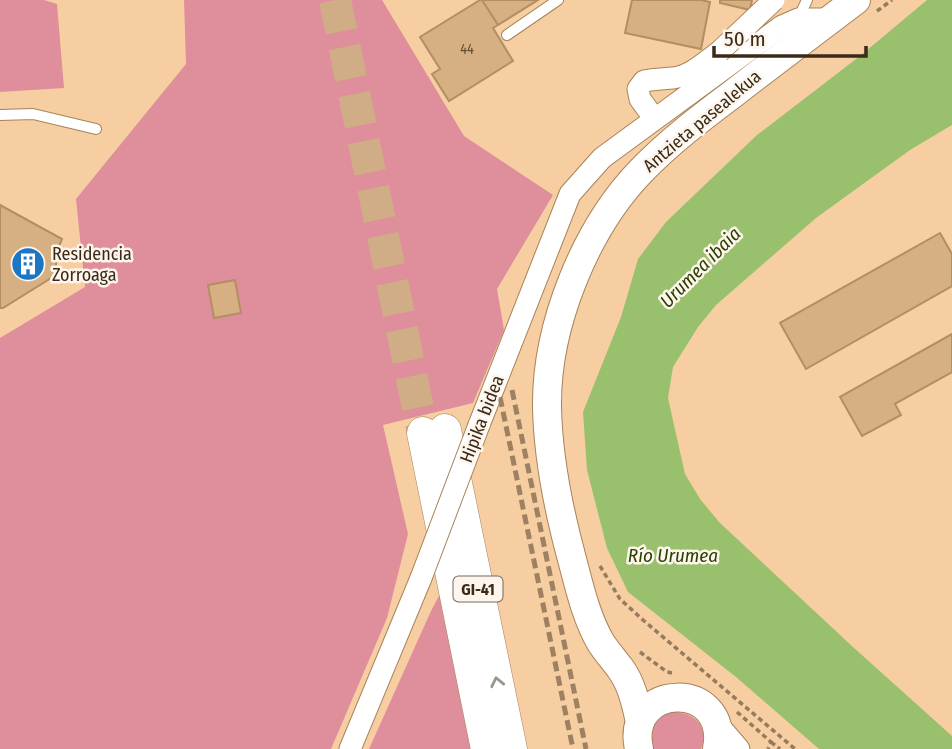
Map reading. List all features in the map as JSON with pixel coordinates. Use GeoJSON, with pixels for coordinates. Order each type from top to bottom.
{"type":"FeatureCollection","features":[{"type":"Feature","properties":{"kind":"main road","name":"Antzieta pasealekua"},"geometry":{"type":"LineString","coordinates":[[723,713],[709,712],[692,699],[682,697],[676,686],[646,685],[628,658],[602,643],[587,611],[556,493],[547,405],[554,347],[564,308],[583,256],[599,225],[639,173],[663,149],[709,112],[831,19],[863,8]]}},
{"type":"Feature","properties":{"kind":"main road","name":"GI-41"},"geometry":{"type":"LineString","coordinates":[[487,749],[434,431],[511,749]]}},
{"type":"Feature","properties":{"kind":"main road","name":"Antzieta pasealekua"},"geometry":{"type":"LineString","coordinates":[[628,658],[640,736]]}},
{"type":"Feature","properties":{"kind":"main road"},"geometry":{"type":"LineString","coordinates":[[640,736],[645,713],[676,686]]}},
{"type":"Feature","properties":{"kind":"main road"},"geometry":{"type":"LineString","coordinates":[[717,749],[723,713]]}},
{"type":"Feature","properties":{"kind":"street"},"geometry":{"type":"LineString","coordinates":[[654,118],[640,99],[638,89],[644,81],[654,72],[695,69],[767,0]]}},
{"type":"Feature","properties":{"kind":"street"},"geometry":{"type":"LineString","coordinates":[[644,81],[675,78],[690,73],[719,52],[774,0]]}},
{"type":"Feature","properties":{"kind":"street","name":"Hipika bidea"},"geometry":{"type":"LineString","coordinates":[[350,749],[421,578],[570,194],[602,158],[802,10],[831,19]]}},
{"type":"Feature","properties":{"kind":"street"},"geometry":{"type":"LineString","coordinates":[[723,713],[739,749]]}},
{"type":"Feature","properties":{"kind":"lane"},"geometry":{"type":"LineString","coordinates":[[507,34],[558,0]]}},
{"type":"Feature","properties":{"kind":"lane"},"geometry":{"type":"LineString","coordinates":[[0,116],[33,114],[96,129]]}},
{"type":"Feature","properties":{"kind":"path"},"geometry":{"type":"LineString","coordinates":[[863,8],[892,0]]}},
{"type":"Feature","properties":{"kind":"path"},"geometry":{"type":"LineString","coordinates":[[597,562],[620,599],[795,749]]}},
{"type":"Feature","properties":{"kind":"path"},"geometry":{"type":"LineString","coordinates":[[628,658],[642,654],[667,672],[676,686]]}},
{"type":"Feature","properties":{"kind":"path"},"geometry":{"type":"LineString","coordinates":[[723,713],[782,749],[787,742]]}},
{"type":"Feature","properties":{"kind":"path"},"geometry":{"type":"LineString","coordinates":[[768,749],[771,742]]}},
{"type":"Feature","properties":{"kind":"shaded area"},"geometry":{"type":"Polygon","coordinates":[[[0,0],[44,0],[57,4],[64,88],[0,92],[0,0]]]}},
{"type":"Feature","properties":{"kind":"shaded area"},"geometry":{"type":"Polygon","coordinates":[[[184,0],[382,0],[464,136],[553,195],[497,289],[504,330],[473,403],[383,425],[408,534],[387,618],[331,749],[0,749],[0,338],[85,287],[76,199],[186,64],[184,0]]]}},
{"type":"Feature","properties":{"kind":"shaded area"},"geometry":{"type":"Polygon","coordinates":[[[440,594],[473,749],[369,749],[431,611],[440,594]]]}},
{"type":"Feature","properties":{"kind":"shaded area"},"geometry":{"type":"Polygon","coordinates":[[[670,712],[686,714],[698,721],[703,733],[701,749],[652,749],[653,727],[670,712]]]}},
{"type":"Feature","properties":{"kind":"water","name":"Río Urumea"},"geometry":{"type":"Polygon","coordinates":[[[927,0],[952,0],[952,125],[910,150],[816,218],[716,305],[698,327],[673,367],[668,398],[685,474],[700,499],[720,523],[952,736],[952,749],[819,749],[736,677],[628,592],[607,548],[587,470],[583,412],[621,317],[638,259],[666,222],[757,135],[860,56],[927,0]]]}},
{"type":"Feature","properties":{"kind":"building"},"geometry":{"type":"Polygon","coordinates":[[[480,0],[498,25],[493,28],[513,61],[449,101],[432,74],[440,69],[420,37],[480,0]]]}},
{"type":"Feature","properties":{"kind":"building"},"geometry":{"type":"Polygon","coordinates":[[[482,0],[538,0],[498,25],[482,0]]]}},
{"type":"Feature","properties":{"kind":"building"},"geometry":{"type":"Polygon","coordinates":[[[632,0],[710,2],[701,49],[625,33],[632,0]]]}},
{"type":"Feature","properties":{"kind":"building"},"geometry":{"type":"Polygon","coordinates":[[[720,0],[752,0],[750,10],[720,3],[720,0]]]}},
{"type":"Feature","properties":{"kind":"building","name":"Residencia Zorroaga"},"geometry":{"type":"Polygon","coordinates":[[[0,205],[62,239],[56,254],[56,275],[3,308],[0,308],[0,205]]]}},
{"type":"Feature","properties":{"kind":"building"},"geometry":{"type":"Polygon","coordinates":[[[940,233],[952,254],[952,286],[806,369],[780,323],[940,233]]]}},
{"type":"Feature","properties":{"kind":"building"},"geometry":{"type":"Polygon","coordinates":[[[235,280],[241,313],[214,318],[208,285],[235,280]]]}},
{"type":"Feature","properties":{"kind":"building"},"geometry":{"type":"Polygon","coordinates":[[[952,334],[952,372],[895,404],[901,415],[862,436],[840,397],[952,334]]]}},
{"type":"Feature","properties":{"kind":"tunnel"},"geometry":{"type":"LineString","coordinates":[[335,0],[423,433]]}},
{"type":"Feature","properties":{"kind":"railway"},"geometry":{"type":"LineString","coordinates":[[512,390],[586,749]]}},
{"type":"Feature","properties":{"kind":"railway"},"geometry":{"type":"LineString","coordinates":[[500,397],[573,749]]}},
{"type":"Feature","properties":{"kind":"place","name":"Residencia Zorroaga"},"geometry":{"type":"Point","coordinates":[28,264]}},
{"type":"Feature","properties":{"kind":"water label","name":"Urumea ibaia"},"geometry":{"type":"Point","coordinates":[700,267]}}]}
